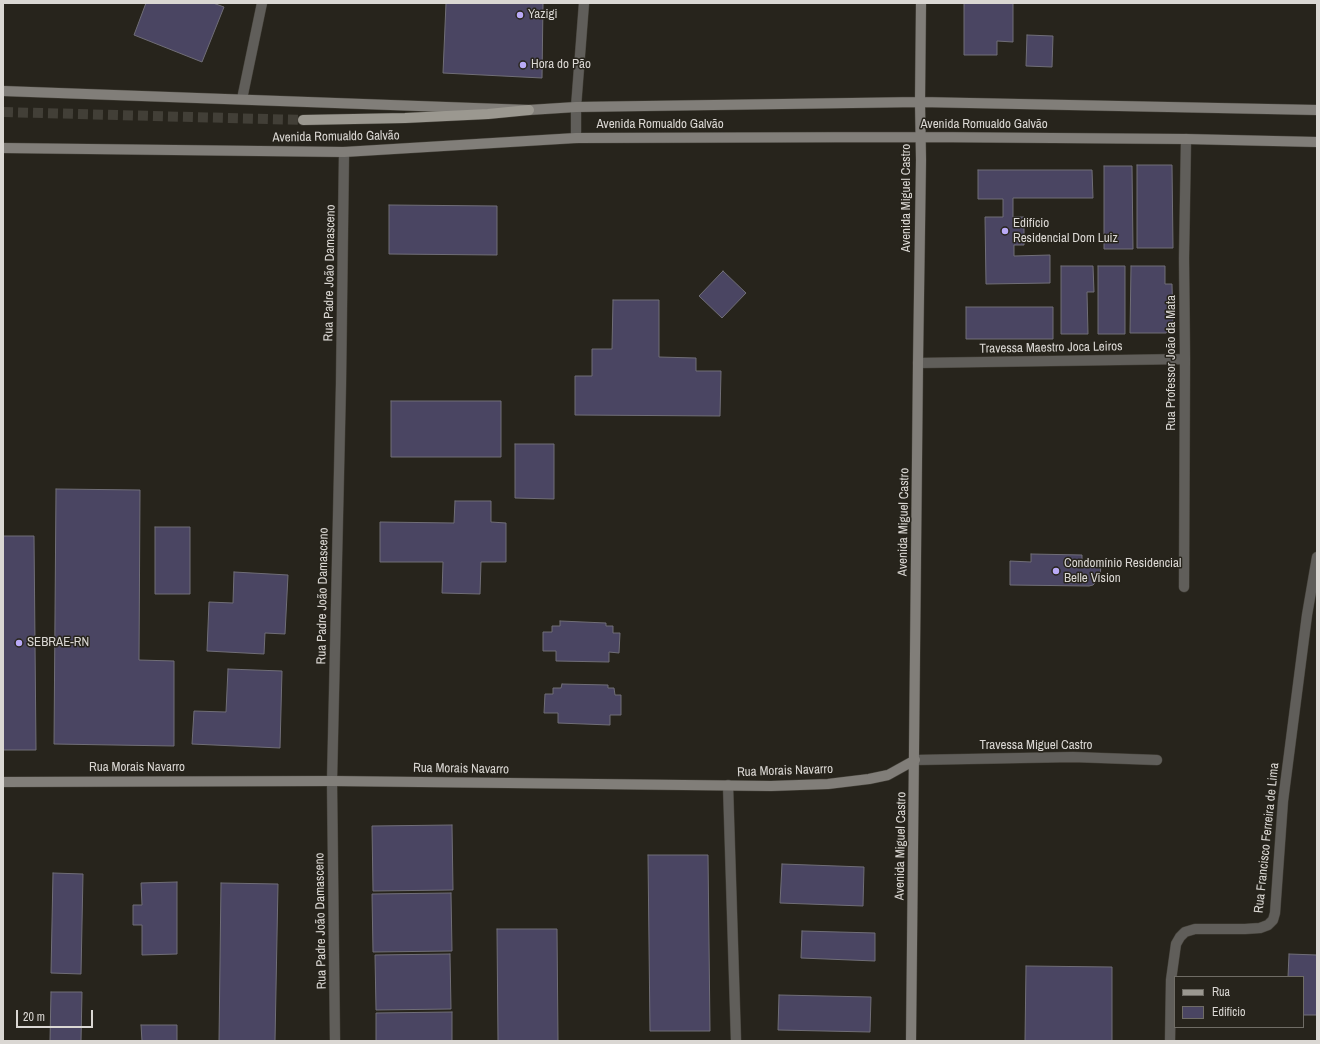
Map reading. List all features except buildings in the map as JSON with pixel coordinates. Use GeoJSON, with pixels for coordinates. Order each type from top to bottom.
{"type":"FeatureCollection","features":[{"type":"Feature","properties":{"kind":"main road","name":"Avenida Miguel Castro"},"geometry":{"type":"LineString","coordinates":[[911,1041],[921,160],[920,3]]}},
{"type":"Feature","properties":{"kind":"main road","name":"Avenida Romualdo Galvão"},"geometry":{"type":"LineString","coordinates":[[3,91],[528,110],[576,107],[920,102],[1317,110]]}},
{"type":"Feature","properties":{"kind":"main road"},"geometry":{"type":"LineString","coordinates":[[303,120],[406,118],[488,114],[528,110]]}},
{"type":"Feature","properties":{"kind":"main road","name":"Avenida Romualdo Galvão"},"geometry":{"type":"LineString","coordinates":[[3,148],[344,152],[576,138],[920,137],[1186,139],[1317,142]]}},
{"type":"Feature","properties":{"kind":"main road","name":"Rua Morais Navarro"},"geometry":{"type":"LineString","coordinates":[[3,782],[332,781],[778,786],[828,784],[869,779],[888,775],[915,760]]}},
{"type":"Feature","properties":{"kind":"street"},"geometry":{"type":"LineString","coordinates":[[242,100],[262,3]]}},
{"type":"Feature","properties":{"kind":"street"},"geometry":{"type":"LineString","coordinates":[[576,138],[576,107],[584,3]]}},
{"type":"Feature","properties":{"kind":"street","name":"Rua Professor João da Mata"},"geometry":{"type":"LineString","coordinates":[[1184,587],[1184,258],[1186,139]]}},
{"type":"Feature","properties":{"kind":"street","name":"Rua Padre João Damasceno"},"geometry":{"type":"LineString","coordinates":[[335,1041],[332,781],[341,384],[344,152]]}},
{"type":"Feature","properties":{"kind":"street","name":"Travessa Maestro Joca Leiros"},"geometry":{"type":"LineString","coordinates":[[918,363],[1185,359]]}},
{"type":"Feature","properties":{"kind":"street","name":"Rua Francisco Ferreira de Lima"},"geometry":{"type":"LineString","coordinates":[[1170,1041],[1171,980],[1176,944],[1180,937],[1185,932],[1195,929],[1260,928],[1268,925],[1275,913],[1283,801],[1312,615],[1317,557]]}},
{"type":"Feature","properties":{"kind":"street","name":"Travessa Miguel Castro"},"geometry":{"type":"LineString","coordinates":[[915,760],[1073,758],[1157,760]]}},
{"type":"Feature","properties":{"kind":"street"},"geometry":{"type":"LineString","coordinates":[[728,785],[736,1041]]}},
{"type":"Feature","properties":{"kind":"tunnel"},"geometry":{"type":"LineString","coordinates":[[3,112],[303,120]]}},
{"type":"Feature","properties":{"kind":"place","name":"Yazigi"},"geometry":{"type":"Point","coordinates":[520,15]}},
{"type":"Feature","properties":{"kind":"place","name":"Hora do Pão"},"geometry":{"type":"Point","coordinates":[523,65]}},
{"type":"Feature","properties":{"kind":"place","name":"Edifício Residencial Dom Luiz"},"geometry":{"type":"Point","coordinates":[1005,231]}},
{"type":"Feature","properties":{"kind":"place","name":"Condomínio Residencial Belle Vision"},"geometry":{"type":"Point","coordinates":[1056,571]}},
{"type":"Feature","properties":{"kind":"place","name":"SEBRAE-RN"},"geometry":{"type":"Point","coordinates":[19,643]}}]}
